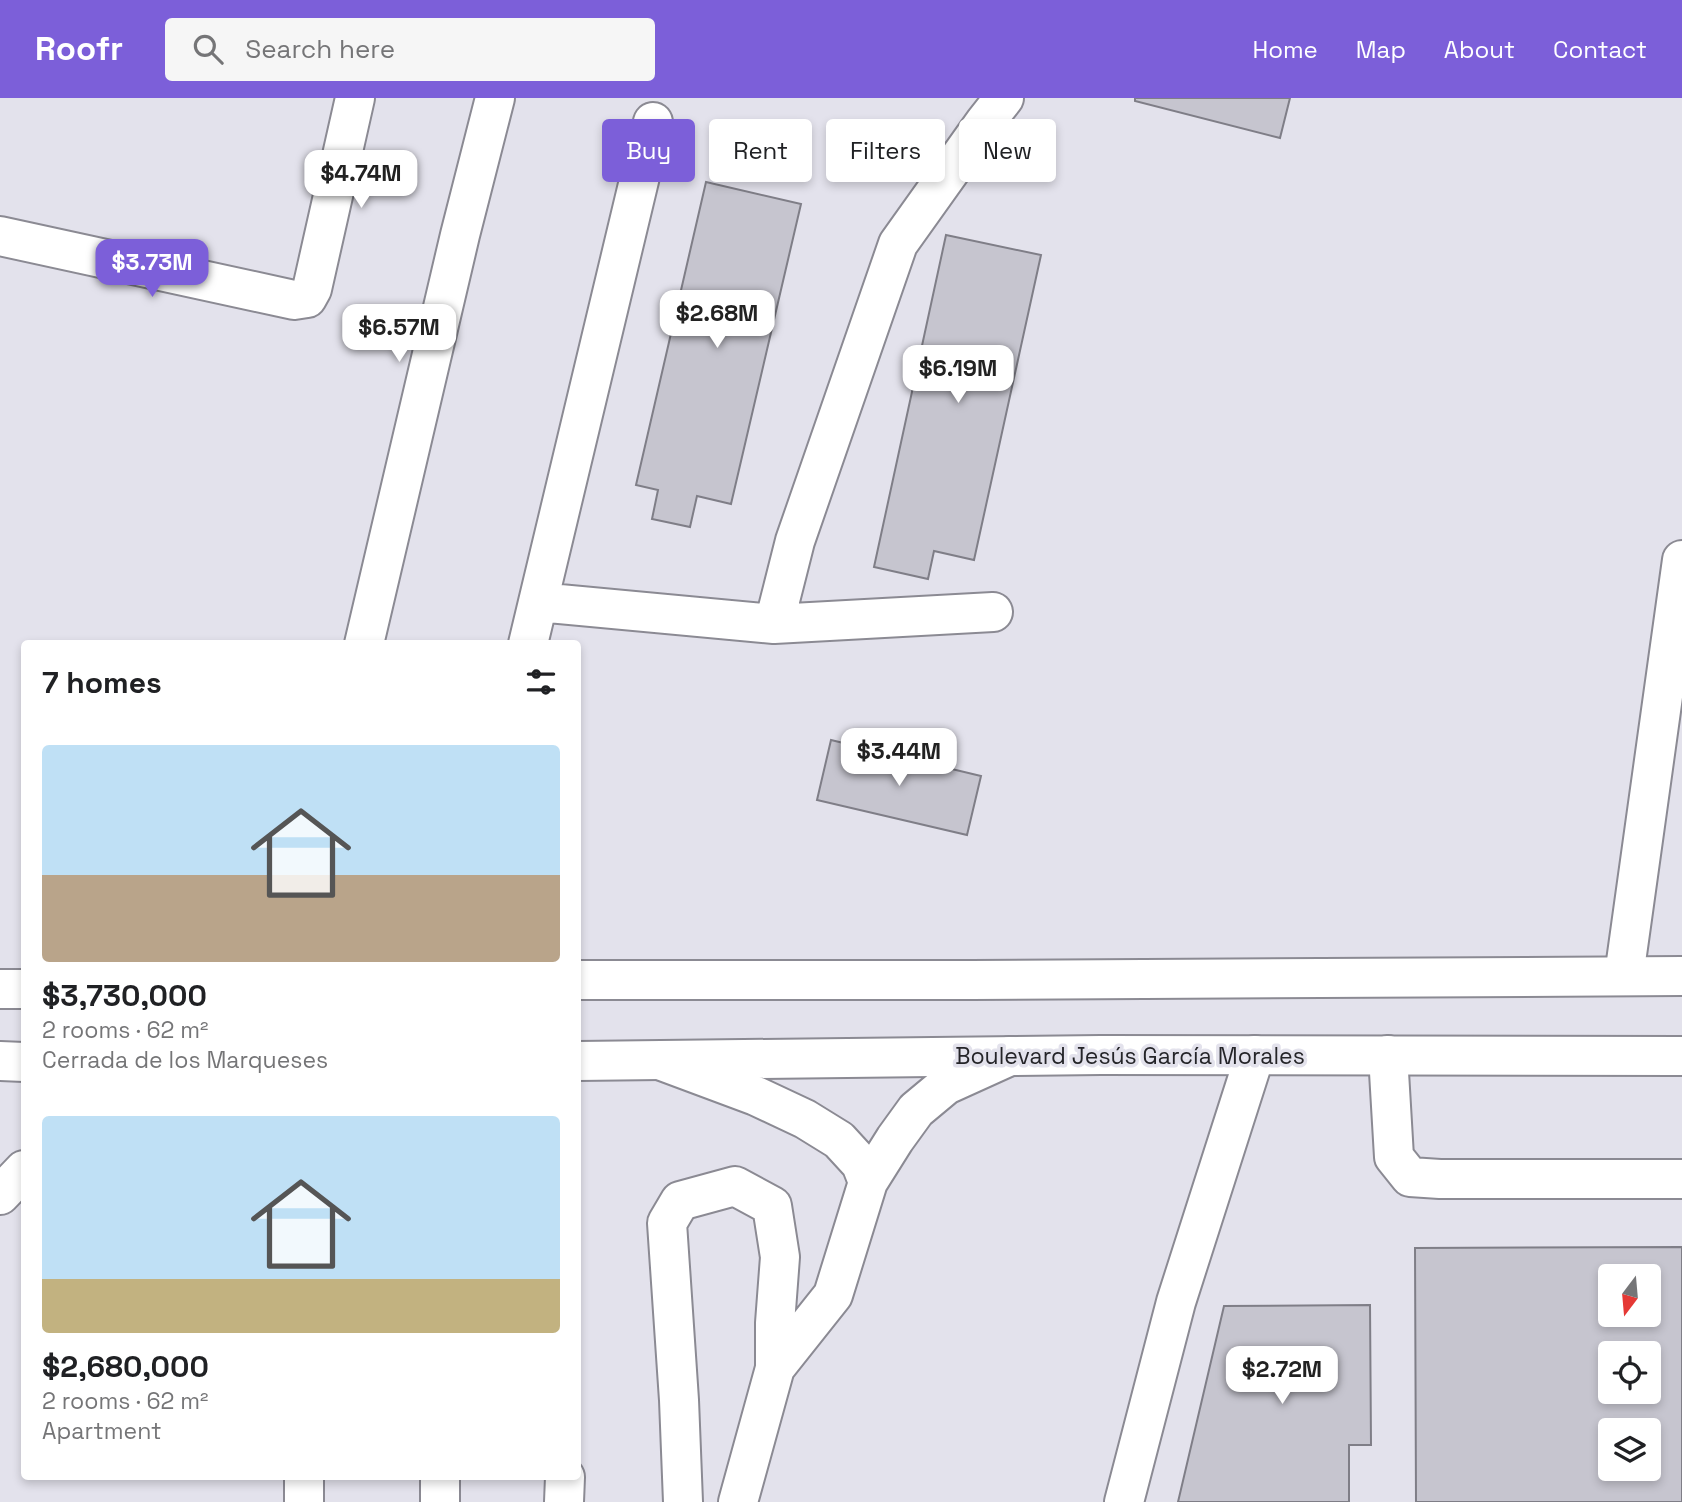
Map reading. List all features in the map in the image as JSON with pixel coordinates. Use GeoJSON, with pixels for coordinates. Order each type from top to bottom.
{"type":"FeatureCollection","features":[{"type":"Feature","properties":{"kind":"main road"},"geometry":{"type":"LineString","coordinates":[[0,236],[294,300],[307,298],[312,289],[355,98]]}},
{"type":"Feature","properties":{"kind":"main road"},"geometry":{"type":"LineString","coordinates":[[365,640],[495,98]]}},
{"type":"Feature","properties":{"kind":"main road"},"geometry":{"type":"LineString","coordinates":[[774,624],[795,541],[898,244],[1004,98]]}},
{"type":"Feature","properties":{"kind":"main road"},"geometry":{"type":"LineString","coordinates":[[529,640],[639,182]]}},
{"type":"Feature","properties":{"kind":"main road"},"geometry":{"type":"LineString","coordinates":[[1624,976],[1682,559]]}},
{"type":"Feature","properties":{"kind":"main road"},"geometry":{"type":"LineString","coordinates":[[538,602],[774,624],[993,611]]}},
{"type":"Feature","properties":{"kind":"main road"},"geometry":{"type":"LineString","coordinates":[[581,980],[1682,976]]}},
{"type":"Feature","properties":{"kind":"main road"},"geometry":{"type":"LineString","coordinates":[[0,989],[21,989]]}},
{"type":"Feature","properties":{"kind":"main road"},"geometry":{"type":"LineString","coordinates":[[1124,1502],[1176,1302],[1255,1055]]}},
{"type":"Feature","properties":{"kind":"main road"},"geometry":{"type":"LineString","coordinates":[[1388,1055],[1394,1157],[1410,1177],[1682,1179]]}},
{"type":"Feature","properties":{"kind":"main road"},"geometry":{"type":"LineString","coordinates":[[775,1368],[833,1295],[868,1182],[916,1110],[946,1085],[1010,1056]]}},
{"type":"Feature","properties":{"kind":"main road","name":"Boulevard Jesús García Morales"},"geometry":{"type":"LineString","coordinates":[[581,1061],[1010,1056],[1682,1056]]}},
{"type":"Feature","properties":{"kind":"main road"},"geometry":{"type":"LineString","coordinates":[[659,1060],[756,1096],[806,1119],[839,1140],[861,1164],[868,1182]]}},
{"type":"Feature","properties":{"kind":"main road"},"geometry":{"type":"LineString","coordinates":[[0,1195],[21,1173]]}},
{"type":"Feature","properties":{"kind":"main road"},"geometry":{"type":"LineString","coordinates":[[683,1502],[667,1223],[680,1201],[735,1186],[772,1206],[780,1257],[775,1368],[738,1502]]}},
{"type":"Feature","properties":{"kind":"main road"},"geometry":{"type":"LineString","coordinates":[[304,1480],[304,1502]]}},
{"type":"Feature","properties":{"kind":"main road"},"geometry":{"type":"LineString","coordinates":[[440,1480],[440,1502]]}},
{"type":"Feature","properties":{"kind":"main road"},"geometry":{"type":"LineString","coordinates":[[565,1480],[565,1502]]}},
{"type":"Feature","properties":{"kind":"building"},"geometry":{"type":"Polygon","coordinates":[[[1135,98],[1290,98],[1280,138],[1135,101],[1135,98]]]}},
{"type":"Feature","properties":{"kind":"building"},"geometry":{"type":"Polygon","coordinates":[[[706,182],[801,204],[731,504],[697,496],[690,527],[652,519],[658,490],[636,485],[706,182]]]}},
{"type":"Feature","properties":{"kind":"building"},"geometry":{"type":"Polygon","coordinates":[[[946,235],[1041,255],[974,560],[934,551],[928,579],[874,567],[946,235]]]}},
{"type":"Feature","properties":{"kind":"building"},"geometry":{"type":"Polygon","coordinates":[[[831,740],[981,776],[967,835],[817,800],[831,740]]]}},
{"type":"Feature","properties":{"kind":"building"},"geometry":{"type":"Polygon","coordinates":[[[1682,1247],[1682,1502],[1416,1502],[1415,1248],[1682,1247]]]}},
{"type":"Feature","properties":{"kind":"building"},"geometry":{"type":"Polygon","coordinates":[[[1370,1305],[1371,1445],[1349,1445],[1349,1502],[1178,1502],[1224,1306],[1370,1305]]]}}]}
